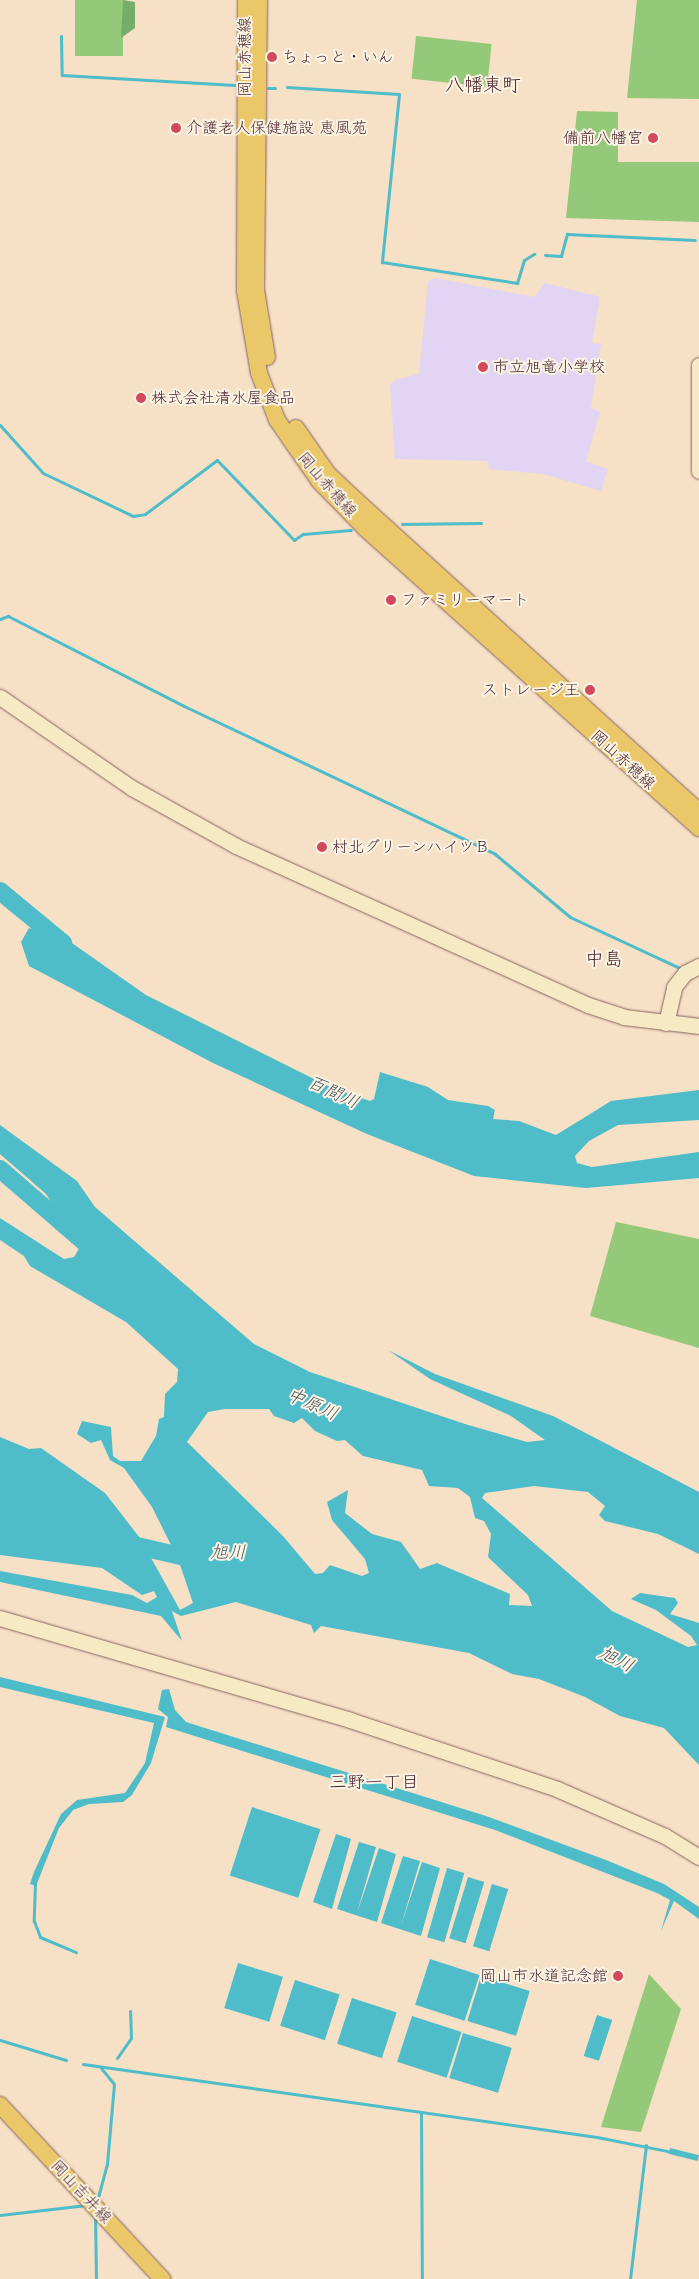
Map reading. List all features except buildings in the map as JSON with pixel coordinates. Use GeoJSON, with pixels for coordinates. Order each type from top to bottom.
{"type":"FeatureCollection","features":[{"type":"Feature","properties":{"kind":"main road","name":"岡山赤穂線"},"geometry":{"type":"LineString","coordinates":[[246,0],[245,291],[259,373],[277,420],[320,482],[366,529],[699,828]]}},
{"type":"Feature","properties":{"kind":"main road","name":"岡山赤穂線"},"geometry":{"type":"LineString","coordinates":[[259,0],[256,290],[270,369],[288,415],[328,474],[699,811]]}},
{"type":"Feature","properties":{"kind":"main road","name":"岡山吉井線"},"geometry":{"type":"LineString","coordinates":[[0,2105],[162,2279]]}},
{"type":"Feature","properties":{"kind":"street"},"geometry":{"type":"LineString","coordinates":[[699,365],[699,471]]}},
{"type":"Feature","properties":{"kind":"street"},"geometry":{"type":"LineString","coordinates":[[0,697],[132,788],[236,846],[588,1006],[666,1024],[699,1026]]}},
{"type":"Feature","properties":{"kind":"street"},"geometry":{"type":"LineString","coordinates":[[666,1024],[674,987],[697,966]]}},
{"type":"Feature","properties":{"kind":"street"},"geometry":{"type":"LineString","coordinates":[[0,1618],[350,1720],[557,1789],[656,1832],[699,1857]]}},
{"type":"Feature","properties":{"kind":"shaded area"},"geometry":{"type":"Polygon","coordinates":[[[435,278],[534,297],[545,283],[600,297],[592,343],[601,344],[591,408],[600,412],[586,462],[608,469],[601,491],[543,474],[489,469],[488,461],[395,459],[390,386],[394,380],[419,374],[428,282],[435,278]]]}},
{"type":"Feature","properties":{"kind":"green space"},"geometry":{"type":"Polygon","coordinates":[[[75,0],[123,0],[123,56],[75,56],[75,0]]]}},
{"type":"Feature","properties":{"kind":"green space"},"geometry":{"type":"Polygon","coordinates":[[[123,0],[135,2],[135,28],[121,38],[123,0]]]}},
{"type":"Feature","properties":{"kind":"green space"},"geometry":{"type":"Polygon","coordinates":[[[637,0],[699,0],[699,99],[627,98],[637,0]]]}},
{"type":"Feature","properties":{"kind":"green space"},"geometry":{"type":"Polygon","coordinates":[[[416,36],[492,44],[487,87],[412,79],[416,36]]]}},
{"type":"Feature","properties":{"kind":"green space"},"geometry":{"type":"Polygon","coordinates":[[[577,111],[618,112],[618,162],[699,162],[699,222],[566,218],[577,111]]]}},
{"type":"Feature","properties":{"kind":"green space"},"geometry":{"type":"Polygon","coordinates":[[[616,1222],[699,1239],[699,1348],[590,1316],[616,1222]]]}},
{"type":"Feature","properties":{"kind":"green space"},"geometry":{"type":"Polygon","coordinates":[[[649,1974],[681,2009],[641,2132],[601,2127],[649,1974]]]}},
{"type":"Feature","properties":{"kind":"water"},"geometry":{"type":"Polygon","coordinates":[[[49,927],[146,995],[332,1088],[370,1101],[374,1099],[380,1072],[428,1087],[448,1100],[488,1106],[495,1110],[493,1119],[519,1121],[556,1135],[611,1101],[699,1090],[699,1120],[618,1125],[589,1141],[575,1156],[577,1163],[592,1167],[699,1152],[699,1178],[586,1188],[474,1176],[367,1134],[213,1063],[29,966],[21,942],[29,928],[41,932],[49,927]]]}},
{"type":"Feature","properties":{"kind":"water","name":"旭川"},"geometry":{"type":"Polygon","coordinates":[[[0,1125],[77,1181],[95,1207],[254,1344],[310,1372],[465,1424],[527,1442],[545,1440],[511,1416],[430,1379],[388,1350],[435,1374],[553,1416],[699,1492],[699,1554],[658,1534],[605,1521],[599,1515],[605,1506],[588,1492],[534,1486],[485,1493],[482,1498],[612,1611],[688,1647],[697,1645],[691,1636],[656,1610],[631,1599],[640,1593],[675,1598],[678,1603],[670,1614],[699,1623],[699,1765],[664,1728],[620,1716],[585,1697],[539,1679],[512,1674],[469,1653],[321,1626],[314,1633],[311,1625],[236,1602],[181,1616],[172,1611],[182,1641],[161,1616],[0,1582],[0,1571],[132,1595],[147,1603],[157,1597],[154,1591],[142,1595],[102,1568],[0,1555],[0,1437],[29,1449],[41,1448],[105,1493],[140,1538],[180,1610],[193,1603],[178,1559],[152,1507],[124,1468],[110,1460],[101,1440],[91,1443],[77,1434],[82,1421],[111,1427],[113,1456],[120,1461],[141,1461],[156,1436],[159,1419],[164,1417],[165,1394],[177,1382],[178,1369],[126,1322],[30,1266],[24,1256],[0,1240],[0,1218],[64,1259],[74,1257],[80,1247],[46,1194],[0,1154],[0,1125]],[[225,1409],[208,1412],[187,1442],[283,1536],[315,1574],[323,1573],[330,1565],[362,1576],[369,1573],[365,1559],[332,1520],[327,1502],[348,1490],[345,1513],[372,1534],[401,1542],[420,1569],[437,1563],[510,1594],[509,1605],[532,1606],[528,1595],[488,1557],[491,1534],[484,1521],[475,1518],[470,1497],[458,1488],[429,1486],[422,1470],[363,1456],[345,1440],[337,1441],[315,1431],[302,1418],[294,1423],[274,1416],[269,1409],[225,1409]]]}},
{"type":"Feature","properties":{"kind":"water"},"geometry":{"type":"Polygon","coordinates":[[[0,1677],[165,1717],[151,1763],[132,1795],[123,1802],[89,1804],[73,1810],[59,1828],[36,1886],[30,1884],[34,1872],[61,1814],[77,1800],[125,1793],[145,1763],[154,1723],[0,1687],[0,1677]]]}},
{"type":"Feature","properties":{"kind":"water"},"geometry":{"type":"Polygon","coordinates":[[[169,1689],[175,1710],[186,1722],[486,1816],[606,1860],[664,1884],[699,1907],[699,1919],[674,1901],[661,1931],[670,1900],[657,1893],[495,1830],[166,1727],[168,1717],[158,1709],[162,1690],[169,1689]]]}},
{"type":"Feature","properties":{"kind":"water"},"geometry":{"type":"Polygon","coordinates":[[[252,1807],[320,1829],[298,1898],[230,1875],[252,1807]]]}},
{"type":"Feature","properties":{"kind":"water"},"geometry":{"type":"Polygon","coordinates":[[[336,1834],[351,1839],[332,1909],[313,1902],[336,1834]]]}},
{"type":"Feature","properties":{"kind":"water"},"geometry":{"type":"Polygon","coordinates":[[[359,1842],[376,1847],[357,1913],[379,1848],[396,1854],[377,1922],[337,1909],[359,1842]]]}},
{"type":"Feature","properties":{"kind":"water"},"geometry":{"type":"Polygon","coordinates":[[[403,1856],[420,1861],[401,1926],[422,1862],[440,1868],[421,1936],[381,1923],[403,1856]]]}},
{"type":"Feature","properties":{"kind":"water"},"geometry":{"type":"Polygon","coordinates":[[[447,1868],[464,1873],[444,1942],[427,1937],[447,1868]]]}},
{"type":"Feature","properties":{"kind":"water"},"geometry":{"type":"Polygon","coordinates":[[[468,1877],[484,1882],[466,1943],[449,1938],[468,1877]]]}},
{"type":"Feature","properties":{"kind":"water"},"geometry":{"type":"Polygon","coordinates":[[[492,1884],[508,1889],[489,1951],[473,1946],[492,1884]]]}},
{"type":"Feature","properties":{"kind":"water"},"geometry":{"type":"Polygon","coordinates":[[[430,1959],[479,1975],[465,2021],[415,2005],[430,1959]]]}},
{"type":"Feature","properties":{"kind":"water"},"geometry":{"type":"Polygon","coordinates":[[[238,1963],[283,1977],[269,2022],[224,2008],[238,1963]]]}},
{"type":"Feature","properties":{"kind":"water"},"geometry":{"type":"Polygon","coordinates":[[[481,1976],[530,1991],[516,2036],[467,2021],[481,1976]]]}},
{"type":"Feature","properties":{"kind":"water"},"geometry":{"type":"Polygon","coordinates":[[[295,1980],[340,1995],[325,2040],[280,2026],[295,1980]]]}},
{"type":"Feature","properties":{"kind":"water"},"geometry":{"type":"Polygon","coordinates":[[[352,1998],[397,2013],[382,2058],[337,2044],[352,1998]]]}},
{"type":"Feature","properties":{"kind":"water"},"geometry":{"type":"Polygon","coordinates":[[[597,2015],[612,2020],[599,2061],[584,2056],[597,2015]]]}},
{"type":"Feature","properties":{"kind":"water"},"geometry":{"type":"Polygon","coordinates":[[[412,2016],[461,2032],[447,2078],[397,2062],[412,2016]]]}},
{"type":"Feature","properties":{"kind":"water"},"geometry":{"type":"Polygon","coordinates":[[[463,2033],[512,2048],[498,2093],[449,2078],[463,2033]]]}},
{"type":"Feature","properties":{"kind":"water"},"geometry":{"type":"Polygon","coordinates":[[[670,2148],[699,2155],[698,2161],[669,2154],[670,2148]]]}},
{"type":"Feature","properties":{"kind":"waterway"},"geometry":{"type":"LineString","coordinates":[[61,36],[62,75],[235,85]]}},
{"type":"Feature","properties":{"kind":"waterway"},"geometry":{"type":"LineString","coordinates":[[287,87],[399,94],[382,262],[517,283],[524,260],[534,254]]}},
{"type":"Feature","properties":{"kind":"waterway"},"geometry":{"type":"LineString","coordinates":[[268,88],[275,88]]}},
{"type":"Feature","properties":{"kind":"waterway"},"geometry":{"type":"LineString","coordinates":[[545,255],[561,256],[567,234],[695,240]]}},
{"type":"Feature","properties":{"kind":"waterway"},"geometry":{"type":"LineString","coordinates":[[0,425],[43,473],[133,516],[145,514],[217,460],[294,540],[303,534],[351,530]]}},
{"type":"Feature","properties":{"kind":"waterway"},"geometry":{"type":"LineString","coordinates":[[402,524],[481,523]]}},
{"type":"Feature","properties":{"kind":"waterway"},"geometry":{"type":"LineString","coordinates":[[0,619],[8,616],[184,706],[495,854],[570,917],[684,970]]}},
{"type":"Feature","properties":{"kind":"waterway","name":"百間川"},"geometry":{"type":"LineString","coordinates":[[0,891],[63,943]]}},
{"type":"Feature","properties":{"kind":"waterway","name":"中原川"},"geometry":{"type":"LineString","coordinates":[[0,1169],[89,1246]]}},
{"type":"Feature","properties":{"kind":"waterway","name":"旭川"},"geometry":{"type":"LineString","coordinates":[[124,1543],[198,1560]]}},
{"type":"Feature","properties":{"kind":"waterway"},"geometry":{"type":"LineString","coordinates":[[35,1883],[34,1921],[40,1937],[76,1952]]}},
{"type":"Feature","properties":{"kind":"waterway"},"geometry":{"type":"LineString","coordinates":[[117,2058],[131,2038],[130,2011]]}},
{"type":"Feature","properties":{"kind":"waterway"},"geometry":{"type":"LineString","coordinates":[[0,2040],[66,2060]]}},
{"type":"Feature","properties":{"kind":"waterway"},"geometry":{"type":"LineString","coordinates":[[83,2064],[597,2137],[672,2152]]}},
{"type":"Feature","properties":{"kind":"waterway"},"geometry":{"type":"LineString","coordinates":[[97,2201],[107,2164],[114,2084],[101,2068]]}},
{"type":"Feature","properties":{"kind":"waterway"},"geometry":{"type":"LineString","coordinates":[[421,2112],[422,2279]]}},
{"type":"Feature","properties":{"kind":"waterway"},"geometry":{"type":"LineString","coordinates":[[630,2279],[646,2145]]}},
{"type":"Feature","properties":{"kind":"waterway"},"geometry":{"type":"LineString","coordinates":[[0,2215],[86,2205]]}},
{"type":"Feature","properties":{"kind":"waterway"},"geometry":{"type":"LineString","coordinates":[[95,2215],[96,2279]]}},
{"type":"Feature","properties":{"kind":"place","name":"ちょっと・いん"},"geometry":{"type":"Point","coordinates":[272,57]}},
{"type":"Feature","properties":{"kind":"place","name":"介護老人保健施設 恵風苑"},"geometry":{"type":"Point","coordinates":[176,128]}},
{"type":"Feature","properties":{"kind":"place","name":"備前八幡宮"},"geometry":{"type":"Point","coordinates":[653,138]}},
{"type":"Feature","properties":{"kind":"place","name":"市立旭竜小学校"},"geometry":{"type":"Point","coordinates":[483,367]}},
{"type":"Feature","properties":{"kind":"place","name":"株式会社清水屋食品"},"geometry":{"type":"Point","coordinates":[141,398]}},
{"type":"Feature","properties":{"kind":"place","name":"ファミリーマート"},"geometry":{"type":"Point","coordinates":[391,600]}},
{"type":"Feature","properties":{"kind":"place","name":"ストレージ王"},"geometry":{"type":"Point","coordinates":[590,690]}},
{"type":"Feature","properties":{"kind":"place","name":"村北グリーンハイツＢ"},"geometry":{"type":"Point","coordinates":[322,847]}},
{"type":"Feature","properties":{"kind":"place","name":"岡山市水道記念館"},"geometry":{"type":"Point","coordinates":[618,1976]}},
{"type":"Feature","properties":{"kind":"district","name":"八幡東町"},"geometry":{"type":"Point","coordinates":[483,86]}},
{"type":"Feature","properties":{"kind":"district","name":"中島"},"geometry":{"type":"Point","coordinates":[604,960]}},
{"type":"Feature","properties":{"kind":"district","name":"三野一丁目"},"geometry":{"type":"Point","coordinates":[374,1783]}}]}
